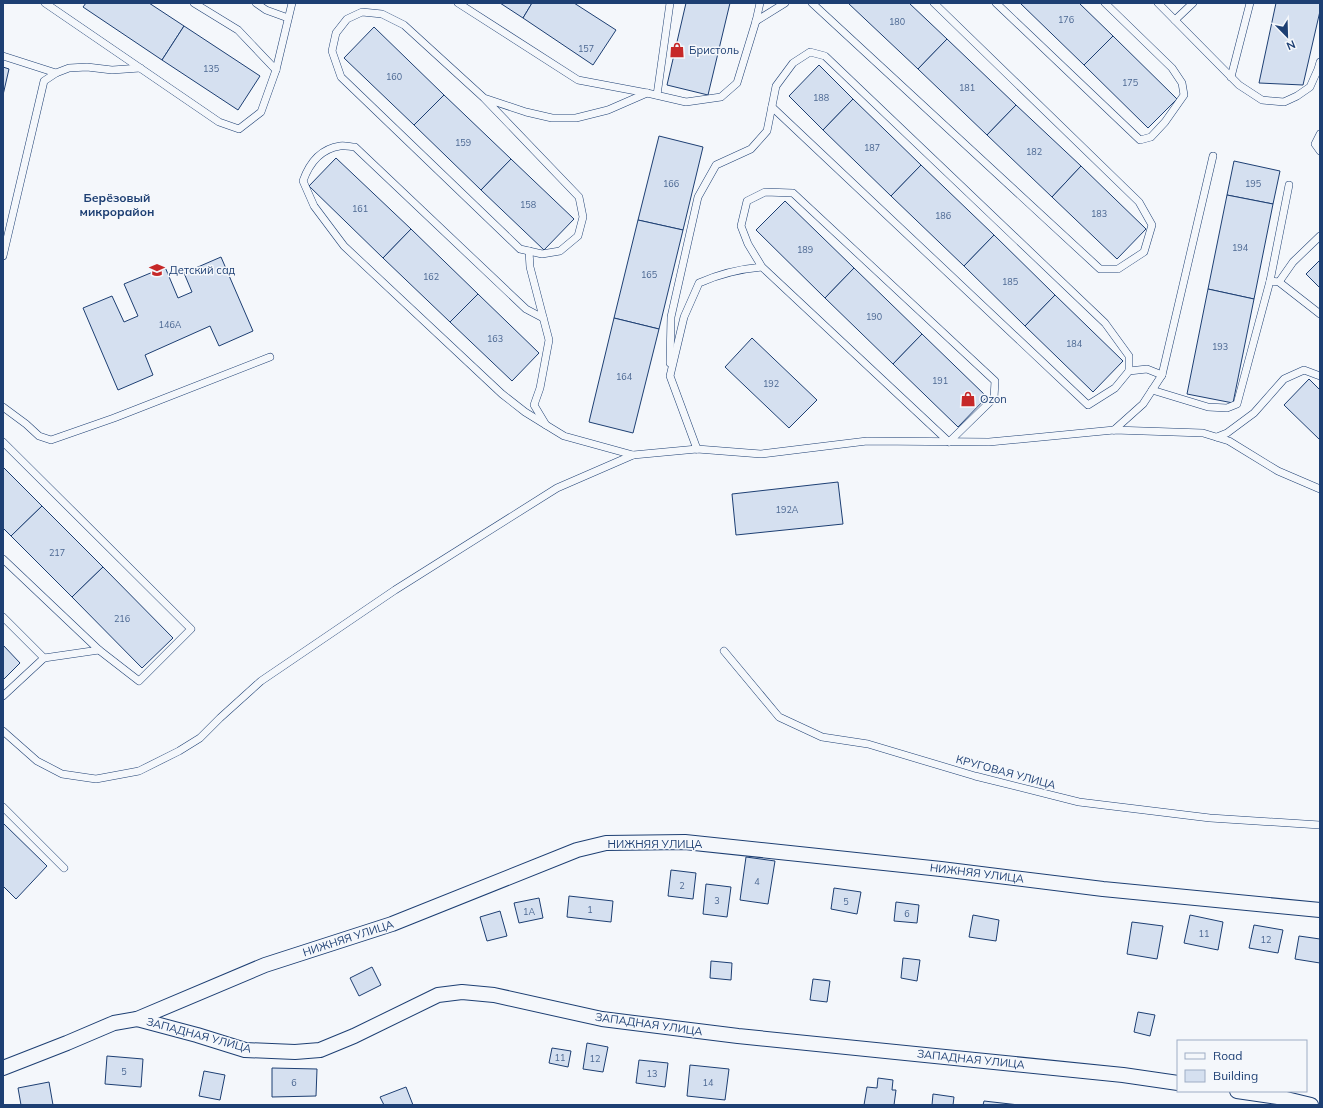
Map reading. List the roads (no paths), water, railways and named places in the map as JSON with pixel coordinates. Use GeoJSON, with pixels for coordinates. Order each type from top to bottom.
{"type":"FeatureCollection","features":[{"type":"Feature","properties":{"kind":"street","name":"НИЖНЯЯ УЛИЦА"},"geometry":{"type":"LineString","coordinates":[[3,1068],[114,1023],[137,1019],[265,965],[392,924],[578,850],[606,843],[685,842],[941,868],[1103,889],[1320,910]]}},
{"type":"Feature","properties":{"kind":"street","name":"ЗАПАДНАЯ УЛИЦА"},"geometry":{"type":"LineString","coordinates":[[137,1019],[245,1050],[295,1052],[320,1050],[354,1036],[438,995],[462,992],[494,995],[602,1019],[722,1034],[1122,1075],[1177,1083]]}},
{"type":"Feature","properties":{"kind":"street"},"geometry":{"type":"LineString","coordinates":[[1245,1092],[1278,1097],[1311,1105]]}},
{"type":"Feature","properties":{"kind":"lane"},"geometry":{"type":"LineString","coordinates":[[45,3],[219,122],[239,129],[261,112],[276,70],[292,3]]}},
{"type":"Feature","properties":{"kind":"lane"},"geometry":{"type":"LineString","coordinates":[[194,3],[238,30],[276,70]]}},
{"type":"Feature","properties":{"kind":"lane"},"geometry":{"type":"LineString","coordinates":[[256,3],[266,10],[288,18]]}},
{"type":"Feature","properties":{"kind":"lane"},"geometry":{"type":"LineString","coordinates":[[458,3],[578,80],[686,102],[721,97],[737,83],[760,3]]}},
{"type":"Feature","properties":{"kind":"lane"},"geometry":{"type":"LineString","coordinates":[[657,95],[670,3]]}},
{"type":"Feature","properties":{"kind":"lane"},"geometry":{"type":"LineString","coordinates":[[756,21],[785,3]]}},
{"type":"Feature","properties":{"kind":"lane"},"geometry":{"type":"LineString","coordinates":[[812,3],[1100,269],[1118,269],[1144,252],[1152,225],[1139,202],[934,3]]}},
{"type":"Feature","properties":{"kind":"lane"},"geometry":{"type":"LineString","coordinates":[[996,3],[1140,140],[1151,137],[1165,122],[1184,95],[1182,83],[1172,68],[1105,3]]}},
{"type":"Feature","properties":{"kind":"lane"},"geometry":{"type":"LineString","coordinates":[[1158,3],[1239,85],[1262,100],[1284,102],[1297,96],[1310,87],[1319,67]]}},
{"type":"Feature","properties":{"kind":"lane"},"geometry":{"type":"LineString","coordinates":[[1175,20],[1193,3]]}},
{"type":"Feature","properties":{"kind":"lane"},"geometry":{"type":"LineString","coordinates":[[1231,77],[1250,3]]}},
{"type":"Feature","properties":{"kind":"lane"},"geometry":{"type":"LineString","coordinates":[[362,12],[382,14],[404,25],[484,98],[579,196],[583,217],[578,236],[560,251],[542,254],[520,249],[341,77],[332,51],[336,33],[347,19],[362,12]]}},
{"type":"Feature","properties":{"kind":"lane"},"geometry":{"type":"LineString","coordinates":[[697,449],[670,376],[671,317],[698,197],[716,165],[751,149],[767,131],[776,86],[793,63],[810,52],[825,56],[1105,323],[1129,356],[1129,371],[1115,388],[1088,405],[772,107]]}},
{"type":"Feature","properties":{"kind":"lane"},"geometry":{"type":"LineString","coordinates":[[3,56],[56,73]]}},
{"type":"Feature","properties":{"kind":"lane"},"geometry":{"type":"LineString","coordinates":[[3,256],[44,81],[56,73],[69,68],[87,67],[112,70],[140,68]]}},
{"type":"Feature","properties":{"kind":"lane"},"geometry":{"type":"LineString","coordinates":[[484,98],[526,112],[552,118],[576,118],[608,110],[647,93]]}},
{"type":"Feature","properties":{"kind":"lane"},"geometry":{"type":"LineString","coordinates":[[1320,134],[1315,144],[1320,151]]}},
{"type":"Feature","properties":{"kind":"lane"},"geometry":{"type":"LineString","coordinates":[[543,318],[526,309],[356,147],[340,146],[322,153],[308,168],[303,181],[314,206],[344,246],[502,394],[525,412],[564,436],[633,455]]}},
{"type":"Feature","properties":{"kind":"lane"},"geometry":{"type":"LineString","coordinates":[[1114,430],[1143,404],[1162,375],[1213,156]]}},
{"type":"Feature","properties":{"kind":"lane"},"geometry":{"type":"LineString","coordinates":[[1152,390],[1208,407],[1227,408],[1237,404],[1270,281],[1289,185]]}},
{"type":"Feature","properties":{"kind":"lane"},"geometry":{"type":"LineString","coordinates":[[765,192],[793,193],[995,381],[994,398],[949,442],[762,267],[748,244],[741,226],[747,201],[765,192]]}},
{"type":"Feature","properties":{"kind":"lane"},"geometry":{"type":"LineString","coordinates":[[1279,282],[1293,262],[1320,236]]}},
{"type":"Feature","properties":{"kind":"lane"},"geometry":{"type":"LineString","coordinates":[[529,251],[530,267],[549,340],[540,388],[534,404],[546,426]]}},
{"type":"Feature","properties":{"kind":"lane"},"geometry":{"type":"LineString","coordinates":[[670,376],[684,317],[698,283],[715,276],[741,269],[762,267]]}},
{"type":"Feature","properties":{"kind":"lane"},"geometry":{"type":"LineString","coordinates":[[1270,281],[1279,282],[1320,314]]}},
{"type":"Feature","properties":{"kind":"lane"},"geometry":{"type":"LineString","coordinates":[[3,407],[39,436],[51,440],[114,418],[270,357]]}},
{"type":"Feature","properties":{"kind":"lane"},"geometry":{"type":"LineString","coordinates":[[1129,371],[1147,369],[1162,375]]}},
{"type":"Feature","properties":{"kind":"lane"},"geometry":{"type":"LineString","coordinates":[[1217,437],[1227,433],[1254,413],[1284,379],[1304,370],[1320,376]]}},
{"type":"Feature","properties":{"kind":"lane"},"geometry":{"type":"LineString","coordinates":[[3,731],[37,761],[62,774],[96,780],[139,771],[200,738],[261,681],[396,590],[557,488],[633,455],[697,449],[761,454],[867,441],[989,442],[1114,430],[1203,433],[1229,441],[1278,470],[1320,489]]}},
{"type":"Feature","properties":{"kind":"lane"},"geometry":{"type":"LineString","coordinates":[[3,442],[191,629],[139,682],[99,650],[3,559]]}},
{"type":"Feature","properties":{"kind":"lane"},"geometry":{"type":"LineString","coordinates":[[3,617],[44,658]]}},
{"type":"Feature","properties":{"kind":"lane"},"geometry":{"type":"LineString","coordinates":[[3,696],[44,658],[99,650]]}},
{"type":"Feature","properties":{"kind":"lane","name":"КРУГОВАЯ УЛИЦА"},"geometry":{"type":"LineString","coordinates":[[724,651],[779,717],[822,737],[868,744],[975,776],[1079,802],[1210,818],[1320,825]]}},
{"type":"Feature","properties":{"kind":"lane"},"geometry":{"type":"LineString","coordinates":[[3,807],[64,868]]}},
{"type":"Feature","properties":{"kind":"place","name":"Бристоль"},"geometry":{"type":"Point","coordinates":[677,50]}},
{"type":"Feature","properties":{"kind":"place","name":"Детский сад"},"geometry":{"type":"Point","coordinates":[157,270]}},
{"type":"Feature","properties":{"kind":"place","name":"Ozon"},"geometry":{"type":"Point","coordinates":[968,399]}},
{"type":"Feature","properties":{"kind":"district","name":"Берёзовый микрорайон"},"geometry":{"type":"Point","coordinates":[117,204]}}]}
